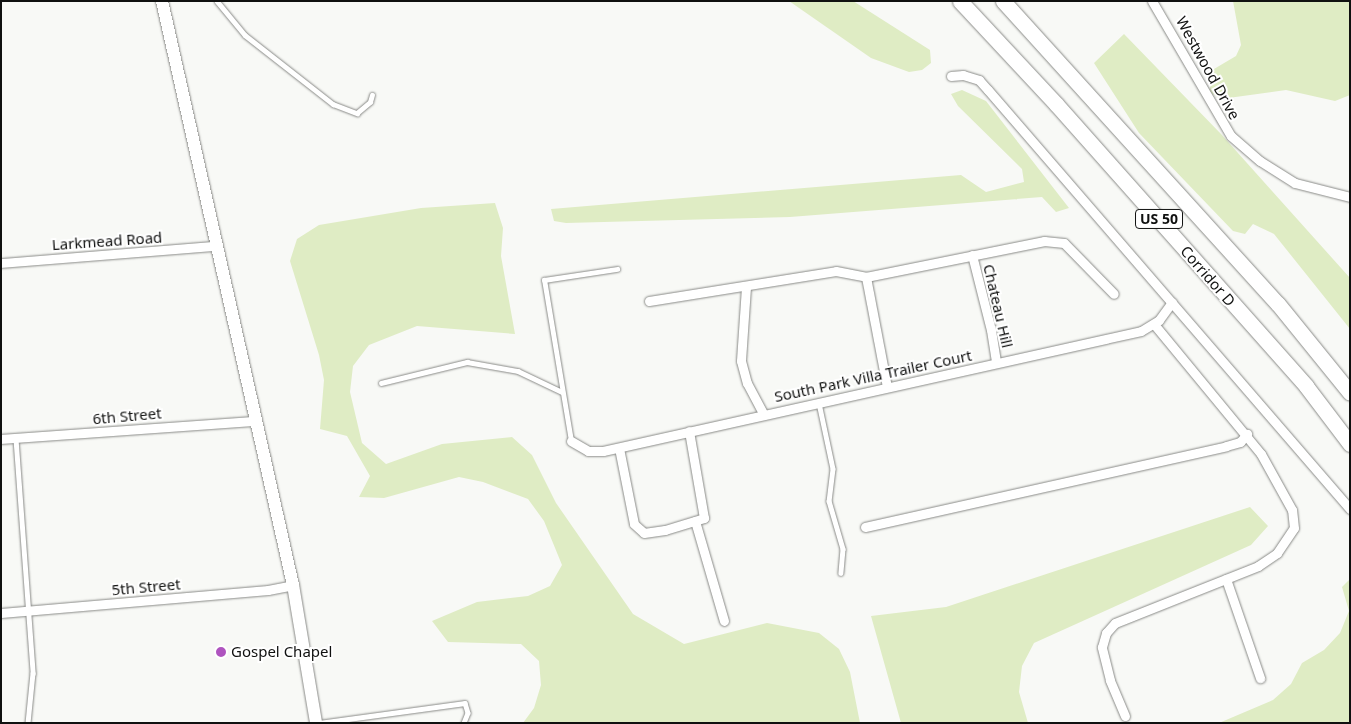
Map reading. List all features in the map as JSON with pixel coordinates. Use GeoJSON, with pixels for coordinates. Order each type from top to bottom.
{"type":"FeatureCollection","features":[{"type":"Feature","properties":{"kind":"highway","name":"Corridor D"},"geometry":{"type":"LineString","coordinates":[[960,1],[1056,104],[1306,386],[1350,444]]}},
{"type":"Feature","properties":{"kind":"highway","name":"US 50"},"geometry":{"type":"LineString","coordinates":[[1003,1],[1278,304],[1350,393]]}},
{"type":"Feature","properties":{"kind":"main road"},"geometry":{"type":"LineString","coordinates":[[162,1],[214,246],[293,585],[317,723]]}},
{"type":"Feature","properties":{"kind":"street","name":"Westwood Drive"},"geometry":{"type":"LineString","coordinates":[[1152,1],[1231,136],[1260,161],[1295,183],[1350,197]]}},
{"type":"Feature","properties":{"kind":"street"},"geometry":{"type":"LineString","coordinates":[[951,76],[963,75],[979,80],[1350,509]]}},
{"type":"Feature","properties":{"kind":"street","name":"Chateau Hill"},"geometry":{"type":"LineString","coordinates":[[649,301],[725,288],[746,287],[836,271],[866,277],[1044,241],[1064,243],[1114,294]]}},
{"type":"Feature","properties":{"kind":"street","name":"Larkmead Road"},"geometry":{"type":"LineString","coordinates":[[1,263],[214,246]]}},
{"type":"Feature","properties":{"kind":"street","name":"Chateau Hill"},"geometry":{"type":"LineString","coordinates":[[972,255],[992,330],[996,363]]}},
{"type":"Feature","properties":{"kind":"street"},"geometry":{"type":"LineString","coordinates":[[866,277],[887,387]]}},
{"type":"Feature","properties":{"kind":"street"},"geometry":{"type":"LineString","coordinates":[[746,287],[741,361],[748,383],[764,415]]}},
{"type":"Feature","properties":{"kind":"street","name":"South Park Villa Trailer Court"},"geometry":{"type":"LineString","coordinates":[[571,441],[588,451],[619,448],[1141,331],[1154,324],[1172,302]]}},
{"type":"Feature","properties":{"kind":"street"},"geometry":{"type":"LineString","coordinates":[[1125,716],[1110,680],[1102,647],[1106,633],[1115,623],[1258,566],[1278,553],[1294,528],[1292,510],[1261,454],[1247,434],[1154,324]]}},
{"type":"Feature","properties":{"kind":"street","name":"6th Street"},"geometry":{"type":"LineString","coordinates":[[1,439],[255,421]]}},
{"type":"Feature","properties":{"kind":"street"},"geometry":{"type":"LineString","coordinates":[[619,448],[634,524],[639,531],[665,530],[704,518],[689,431]]}},
{"type":"Feature","properties":{"kind":"street"},"geometry":{"type":"LineString","coordinates":[[865,527],[1226,446],[1240,442],[1247,434]]}},
{"type":"Feature","properties":{"kind":"street"},"geometry":{"type":"LineString","coordinates":[[695,521],[724,621]]}},
{"type":"Feature","properties":{"kind":"street"},"geometry":{"type":"LineString","coordinates":[[1226,579],[1260,678]]}},
{"type":"Feature","properties":{"kind":"street","name":"5th Street"},"geometry":{"type":"LineString","coordinates":[[1,613],[268,590],[293,585]]}},
{"type":"Feature","properties":{"kind":"lane"},"geometry":{"type":"LineString","coordinates":[[217,1],[245,34],[333,104],[357,113],[370,102],[372,95]]}},
{"type":"Feature","properties":{"kind":"lane"},"geometry":{"type":"LineString","coordinates":[[571,441],[544,280],[617,268]]}},
{"type":"Feature","properties":{"kind":"lane"},"geometry":{"type":"LineString","coordinates":[[381,383],[467,362],[518,371],[562,392]]}},
{"type":"Feature","properties":{"kind":"lane"},"geometry":{"type":"LineString","coordinates":[[819,402],[834,469],[829,501],[843,549],[841,573]]}},
{"type":"Feature","properties":{"kind":"lane"},"geometry":{"type":"LineString","coordinates":[[16,439],[30,610],[33,673],[28,723]]}},
{"type":"Feature","properties":{"kind":"lane"},"geometry":{"type":"LineString","coordinates":[[317,723],[465,703],[468,713],[464,723]]}},
{"type":"Feature","properties":{"kind":"green space"},"geometry":{"type":"Polygon","coordinates":[[[789,1],[853,1],[930,50],[931,63],[922,70],[909,72],[871,58],[789,1]]]}},
{"type":"Feature","properties":{"kind":"green space"},"geometry":{"type":"Polygon","coordinates":[[[1233,1],[1350,1],[1350,95],[1335,101],[1286,90],[1221,99],[1209,92],[1214,69],[1236,56],[1241,45],[1233,1]]]}},
{"type":"Feature","properties":{"kind":"green space"},"geometry":{"type":"Polygon","coordinates":[[[1124,34],[1221,134],[1350,278],[1350,329],[1274,234],[1253,224],[1245,234],[1233,231],[1139,133],[1094,63],[1124,34]]]}},
{"type":"Feature","properties":{"kind":"green space"},"geometry":{"type":"Polygon","coordinates":[[[962,90],[986,101],[1069,208],[1056,212],[1042,197],[790,217],[566,223],[554,221],[551,209],[961,175],[986,192],[1024,182],[1022,169],[958,106],[951,94],[962,90]]]}},
{"type":"Feature","properties":{"kind":"green space"},"geometry":{"type":"Polygon","coordinates":[[[495,203],[503,228],[501,256],[515,334],[417,326],[369,345],[353,366],[350,392],[362,443],[386,464],[442,444],[512,437],[532,455],[556,503],[633,614],[684,644],[767,623],[819,633],[839,649],[850,672],[860,723],[523,723],[534,708],[541,685],[539,661],[521,644],[448,642],[432,621],[477,602],[528,596],[550,586],[562,565],[544,521],[528,499],[483,482],[459,477],[384,498],[359,497],[370,476],[347,436],[320,429],[324,380],[319,355],[290,261],[297,239],[319,225],[421,208],[495,203]]]}},
{"type":"Feature","properties":{"kind":"green space"},"geometry":{"type":"Polygon","coordinates":[[[1250,507],[1268,526],[1251,545],[1034,643],[1022,666],[1019,692],[1028,723],[901,723],[871,616],[946,607],[1250,507]]]}},
{"type":"Feature","properties":{"kind":"green space"},"geometry":{"type":"Polygon","coordinates":[[[1350,579],[1350,723],[1219,723],[1273,700],[1291,684],[1302,663],[1324,650],[1340,633],[1349,611],[1342,587],[1350,579]]]}},
{"type":"Feature","properties":{"kind":"place","name":"Gospel Chapel"},"geometry":{"type":"Point","coordinates":[221,652]}}]}
